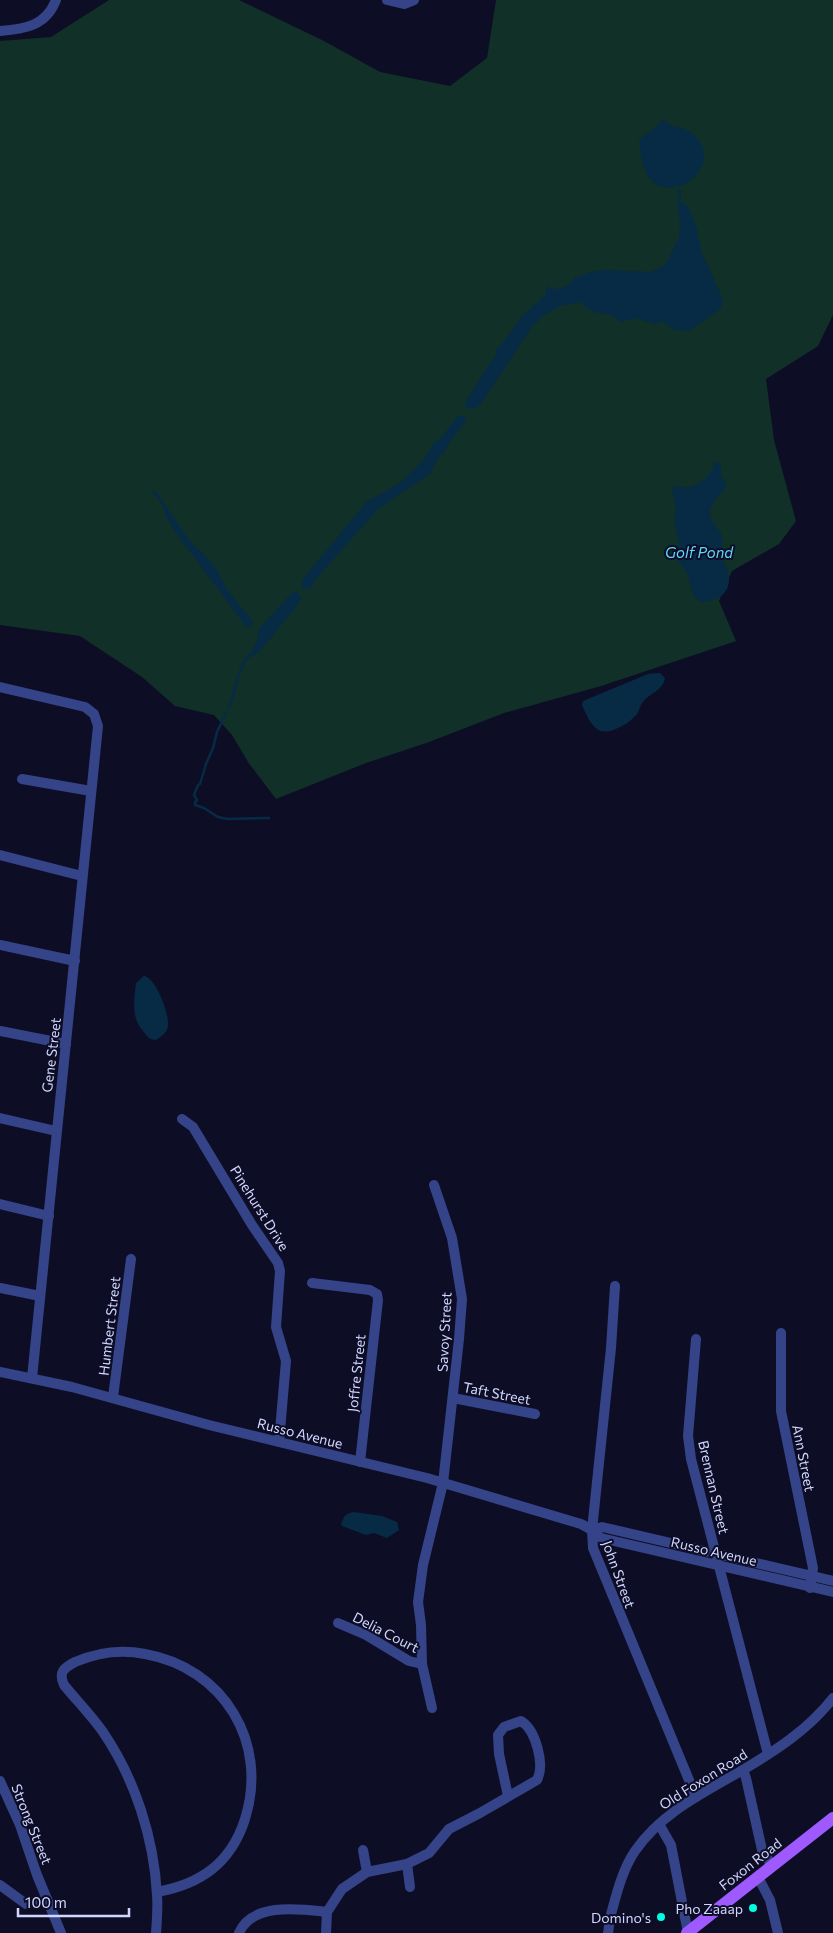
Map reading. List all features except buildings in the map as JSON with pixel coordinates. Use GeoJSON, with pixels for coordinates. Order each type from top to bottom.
{"type":"FeatureCollection","features":[{"type":"Feature","properties":{"kind":"main road","name":"Foxon Road"},"geometry":{"type":"LineString","coordinates":[[688,1933],[833,1818]]}},
{"type":"Feature","properties":{"kind":"street"},"geometry":{"type":"LineString","coordinates":[[0,31],[30,27],[39,23],[48,15],[56,0]]}},
{"type":"Feature","properties":{"kind":"street"},"geometry":{"type":"LineString","coordinates":[[387,0],[404,4],[414,0]]}},
{"type":"Feature","properties":{"kind":"street","name":"Gene Street"},"geometry":{"type":"LineString","coordinates":[[0,687],[85,707],[92,711],[96,718],[98,735],[82,876],[32,1378]]}},
{"type":"Feature","properties":{"kind":"street"},"geometry":{"type":"LineString","coordinates":[[22,779],[91,791]]}},
{"type":"Feature","properties":{"kind":"street"},"geometry":{"type":"LineString","coordinates":[[0,855],[82,876]]}},
{"type":"Feature","properties":{"kind":"street"},"geometry":{"type":"LineString","coordinates":[[0,945],[75,961]]}},
{"type":"Feature","properties":{"kind":"street"},"geometry":{"type":"LineString","coordinates":[[0,1031],[66,1044]]}},
{"type":"Feature","properties":{"kind":"street"},"geometry":{"type":"LineString","coordinates":[[0,1118],[56,1130]]}},
{"type":"Feature","properties":{"kind":"street","name":"Pinehurst Drive"},"geometry":{"type":"LineString","coordinates":[[182,1118],[194,1127],[252,1225],[278,1263],[280,1271],[276,1327],[286,1361],[286,1385],[279,1442]]}},
{"type":"Feature","properties":{"kind":"street","name":"Savoy Street"},"geometry":{"type":"LineString","coordinates":[[432,1708],[422,1664],[421,1625],[418,1602],[423,1565],[443,1483],[462,1299],[452,1238],[434,1185]]}},
{"type":"Feature","properties":{"kind":"street"},"geometry":{"type":"LineString","coordinates":[[0,1204],[49,1216]]}},
{"type":"Feature","properties":{"kind":"street","name":"Humbert Street"},"geometry":{"type":"LineString","coordinates":[[113,1397],[131,1259]]}},
{"type":"Feature","properties":{"kind":"street","name":"Joffre Street"},"geometry":{"type":"LineString","coordinates":[[312,1283],[370,1290],[377,1294],[378,1300],[360,1462]]}},
{"type":"Feature","properties":{"kind":"street","name":"John Street"},"geometry":{"type":"LineString","coordinates":[[615,1286],[611,1348],[592,1530],[595,1555],[696,1797]]}},
{"type":"Feature","properties":{"kind":"street"},"geometry":{"type":"LineString","coordinates":[[0,1288],[40,1296]]}},
{"type":"Feature","properties":{"kind":"street","name":"Ann Street"},"geometry":{"type":"LineString","coordinates":[[781,1333],[781,1411],[812,1568],[810,1588]]}},
{"type":"Feature","properties":{"kind":"street","name":"Brennan Street"},"geometry":{"type":"LineString","coordinates":[[696,1339],[688,1436],[691,1459],[768,1754]]}},
{"type":"Feature","properties":{"kind":"street","name":"Russo Avenue"},"geometry":{"type":"LineString","coordinates":[[0,1372],[113,1397],[186,1419],[443,1483],[573,1522],[592,1530],[601,1538],[833,1592]]}},
{"type":"Feature","properties":{"kind":"street","name":"Taft Street"},"geometry":{"type":"LineString","coordinates":[[453,1398],[535,1414]]}},
{"type":"Feature","properties":{"kind":"street","name":"Russo Avenue"},"geometry":{"type":"LineString","coordinates":[[592,1530],[602,1527],[833,1581]]}},
{"type":"Feature","properties":{"kind":"street","name":"Delia Court"},"geometry":{"type":"LineString","coordinates":[[338,1623],[366,1635],[409,1661],[422,1664]]}},
{"type":"Feature","properties":{"kind":"street"},"geometry":{"type":"LineString","coordinates":[[156,1933],[157,1892],[152,1856],[146,1829],[126,1775],[104,1734],[64,1685],[61,1678],[61,1673],[66,1667],[99,1654],[119,1651],[140,1653],[165,1658],[192,1670],[216,1689],[230,1705],[249,1748],[252,1770],[251,1796],[244,1824],[234,1844],[219,1864],[209,1872],[185,1885],[157,1892]]}},
{"type":"Feature","properties":{"kind":"street","name":"Old Foxon Road"},"geometry":{"type":"LineString","coordinates":[[608,1933],[628,1862],[635,1851],[659,1824],[696,1797],[768,1754],[808,1725],[833,1698]]}},
{"type":"Feature","properties":{"kind":"street"},"geometry":{"type":"LineString","coordinates":[[326,1933],[327,1912],[342,1889],[367,1872],[407,1864],[429,1853],[449,1829],[537,1780],[541,1773],[541,1766],[534,1736],[528,1725],[521,1721],[504,1727],[498,1734],[498,1744],[508,1796]]}},
{"type":"Feature","properties":{"kind":"street"},"geometry":{"type":"LineString","coordinates":[[743,1770],[762,1850],[772,1866]]}},
{"type":"Feature","properties":{"kind":"street","name":"Strong Street"},"geometry":{"type":"LineString","coordinates":[[0,1781],[23,1832],[61,1933]]}},
{"type":"Feature","properties":{"kind":"street"},"geometry":{"type":"LineString","coordinates":[[659,1824],[671,1845],[688,1933]]}},
{"type":"Feature","properties":{"kind":"street"},"geometry":{"type":"LineString","coordinates":[[363,1850],[367,1872]]}},
{"type":"Feature","properties":{"kind":"street"},"geometry":{"type":"LineString","coordinates":[[407,1864],[410,1887]]}},
{"type":"Feature","properties":{"kind":"street"},"geometry":{"type":"LineString","coordinates":[[758,1877],[770,1900],[778,1933]]}},
{"type":"Feature","properties":{"kind":"street"},"geometry":{"type":"LineString","coordinates":[[0,1884],[26,1904],[47,1899]]}},
{"type":"Feature","properties":{"kind":"street"},"geometry":{"type":"LineString","coordinates":[[240,1929],[246,1921],[258,1915],[272,1912],[298,1909],[327,1912]]}},
{"type":"Feature","properties":{"kind":"green space"},"geometry":{"type":"Polygon","coordinates":[[[109,0],[239,0],[324,41],[380,72],[450,86],[487,58],[496,0],[833,0],[833,315],[818,346],[766,379],[774,440],[796,521],[779,544],[732,571],[719,601],[736,641],[601,686],[504,713],[429,742],[366,763],[276,799],[248,762],[232,735],[214,715],[175,706],[142,677],[80,636],[0,625],[0,41],[51,37],[109,0]]]}},
{"type":"Feature","properties":{"kind":"water"},"geometry":{"type":"Polygon","coordinates":[[[662,119],[670,125],[691,132],[702,146],[704,158],[701,169],[693,178],[683,185],[672,188],[661,186],[648,177],[639,143],[640,139],[657,126],[662,119]]]}},
{"type":"Feature","properties":{"kind":"water"},"geometry":{"type":"Polygon","coordinates":[[[677,203],[683,203],[689,208],[697,229],[702,253],[721,295],[723,302],[720,309],[689,331],[674,330],[663,321],[656,324],[635,318],[621,322],[612,316],[593,311],[579,301],[575,304],[562,305],[543,316],[532,327],[481,404],[473,409],[465,407],[467,399],[495,357],[497,348],[522,316],[545,296],[547,286],[556,290],[570,284],[576,276],[590,272],[605,270],[651,272],[661,267],[668,260],[679,237],[680,223],[677,203]]]}},
{"type":"Feature","properties":{"kind":"water"},"geometry":{"type":"Polygon","coordinates":[[[464,416],[466,421],[444,453],[440,455],[430,474],[378,509],[317,578],[310,589],[302,588],[302,580],[366,502],[400,483],[423,461],[433,444],[440,439],[457,417],[464,416]]]}},
{"type":"Feature","properties":{"kind":"water","name":"Golf Pond"},"geometry":{"type":"Polygon","coordinates":[[[718,462],[721,465],[721,476],[727,485],[713,504],[710,515],[722,536],[721,555],[728,572],[729,583],[721,596],[707,602],[701,602],[694,596],[688,576],[677,558],[679,542],[674,522],[676,510],[672,489],[675,486],[686,487],[700,482],[708,476],[714,464],[718,462]]]}},
{"type":"Feature","properties":{"kind":"water"},"geometry":{"type":"Polygon","coordinates":[[[151,490],[156,491],[184,533],[216,568],[228,591],[252,620],[253,623],[250,627],[244,624],[176,533],[165,515],[163,506],[151,490]]]}},
{"type":"Feature","properties":{"kind":"water"},"geometry":{"type":"Polygon","coordinates":[[[296,591],[301,596],[299,603],[261,650],[253,656],[251,654],[259,629],[289,596],[296,591]]]}},
{"type":"Feature","properties":{"kind":"water"},"geometry":{"type":"Polygon","coordinates":[[[660,673],[665,678],[663,683],[659,689],[645,699],[637,714],[628,722],[610,731],[599,730],[591,723],[582,705],[583,701],[648,674],[660,673]]]}},
{"type":"Feature","properties":{"kind":"water"},"geometry":{"type":"Polygon","coordinates":[[[144,976],[149,978],[157,989],[168,1020],[167,1030],[156,1040],[146,1035],[139,1026],[135,1015],[136,983],[144,976]]]}},
{"type":"Feature","properties":{"kind":"water"},"geometry":{"type":"Polygon","coordinates":[[[354,1512],[382,1516],[397,1522],[399,1530],[387,1538],[374,1533],[366,1535],[342,1526],[341,1524],[346,1515],[354,1512]]]}},
{"type":"Feature","properties":{"kind":"waterway"},"geometry":{"type":"LineString","coordinates":[[679,190],[680,203]]}},
{"type":"Feature","properties":{"kind":"waterway"},"geometry":{"type":"LineString","coordinates":[[229,707],[242,666],[251,654]]}},
{"type":"Feature","properties":{"kind":"waterway"},"geometry":{"type":"LineString","coordinates":[[226,713],[217,732],[200,784],[194,795],[197,800],[195,805],[204,808],[218,817],[227,819],[269,818]]}},
{"type":"Feature","properties":{"kind":"place","name":"Pho Zaaap"},"geometry":{"type":"Point","coordinates":[753,1908]}},
{"type":"Feature","properties":{"kind":"place","name":"Domino's"},"geometry":{"type":"Point","coordinates":[661,1917]}}]}
